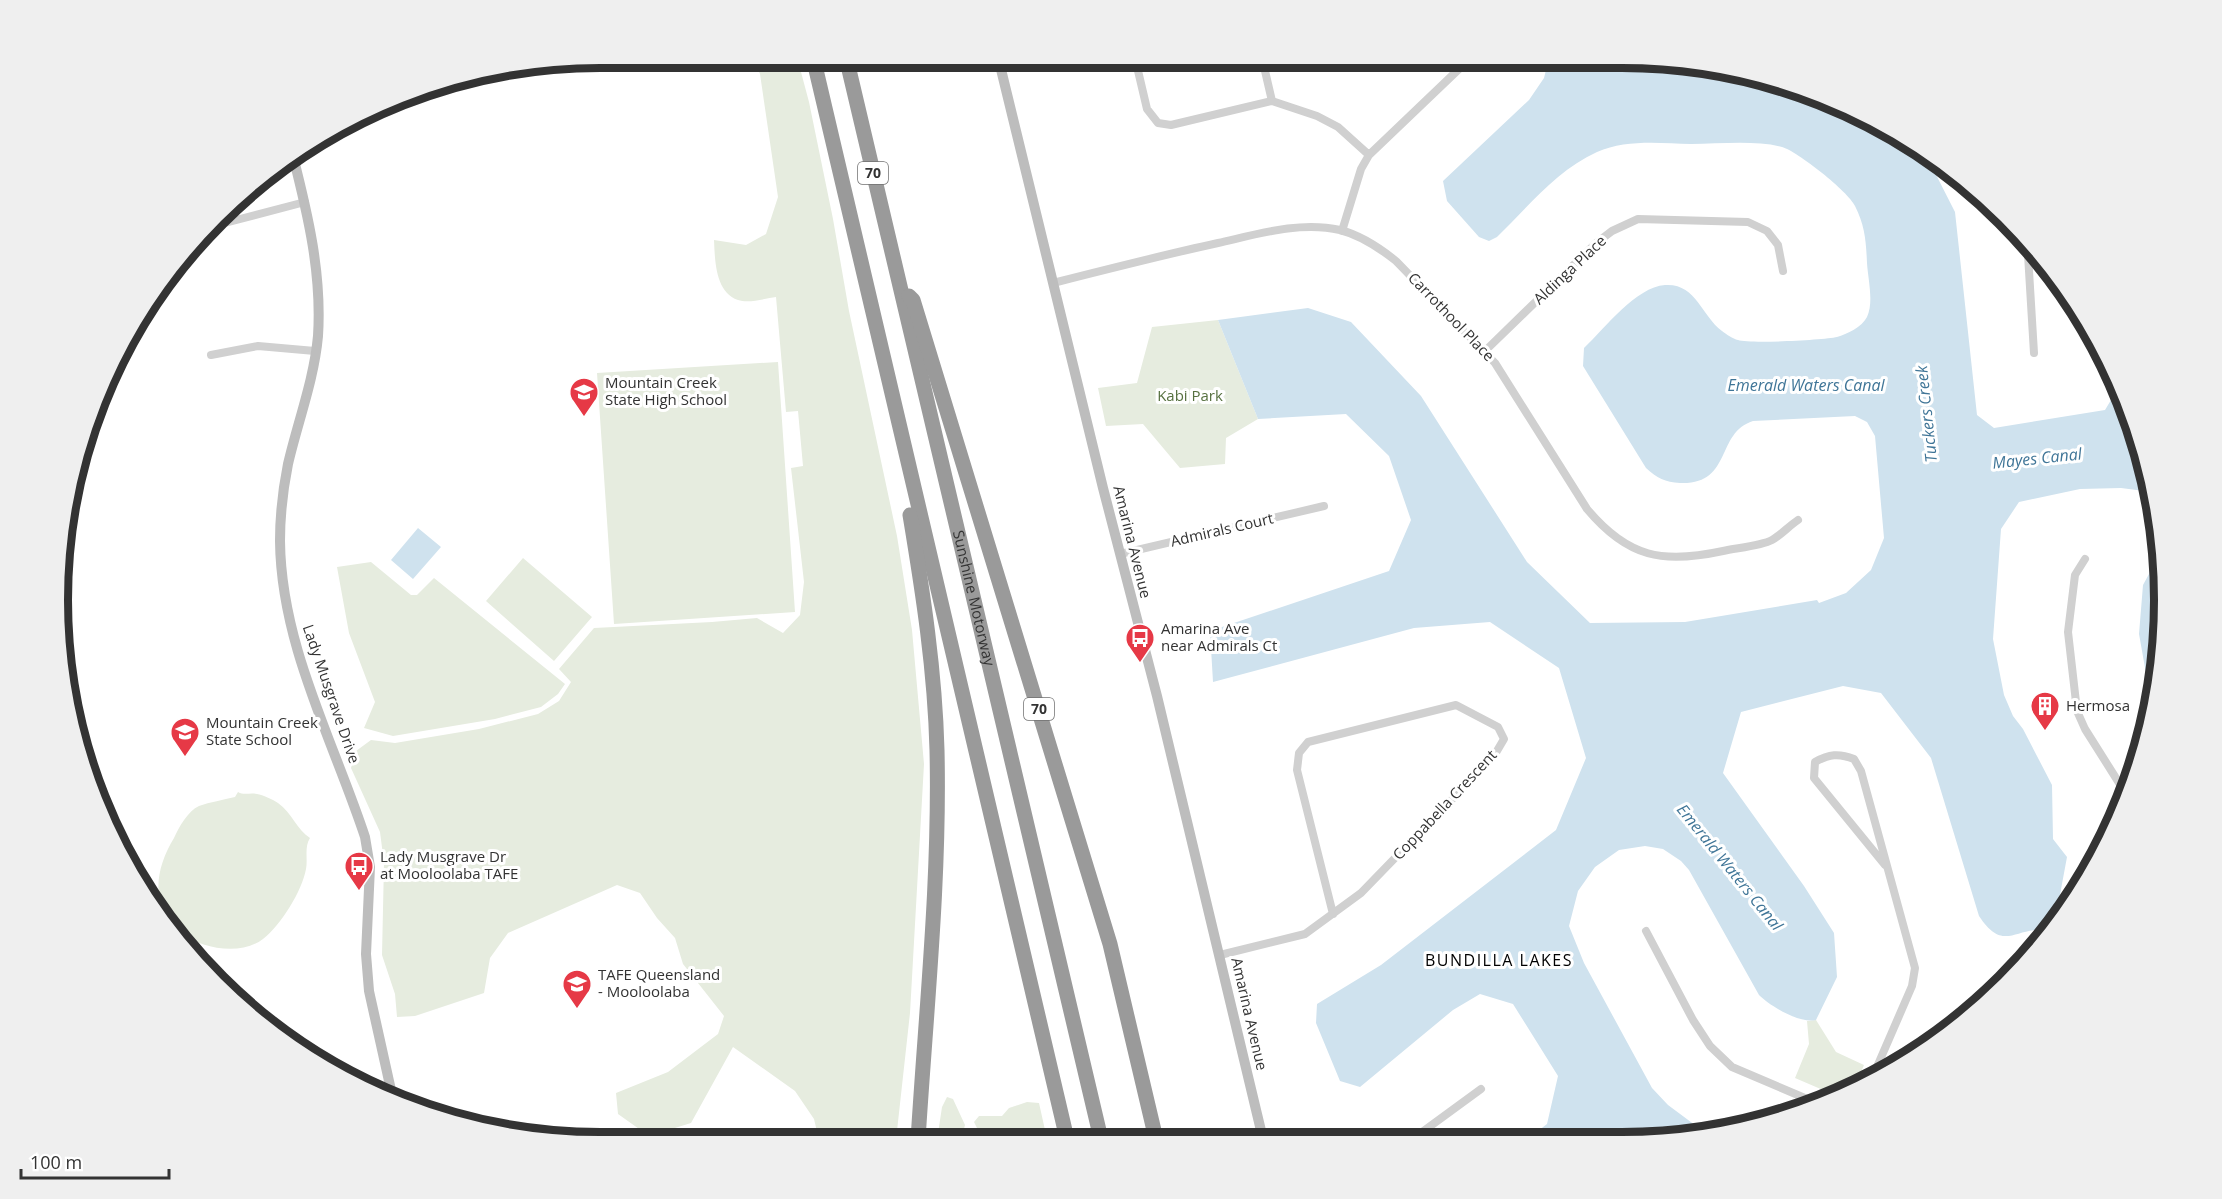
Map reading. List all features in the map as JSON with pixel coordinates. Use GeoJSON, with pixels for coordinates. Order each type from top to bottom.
{"type":"FeatureCollection","features":[{"type":"Feature","properties":{"kind":"highway","name":"70"},"geometry":{"type":"LineString","coordinates":[[816,68],[914,489],[909,509],[930,646],[937,747],[937,791],[935,874],[919,1132]]}},
{"type":"Feature","properties":{"kind":"highway","name":"Sunshine Motorway"},"geometry":{"type":"LineString","coordinates":[[849,68],[1099,1132]]}},
{"type":"Feature","properties":{"kind":"highway","name":"70"},"geometry":{"type":"LineString","coordinates":[[901,288],[913,300],[1089,873],[1110,944],[1154,1132]]}},
{"type":"Feature","properties":{"kind":"highway"},"geometry":{"type":"LineString","coordinates":[[914,489],[1065,1132]]}},
{"type":"Feature","properties":{"kind":"street","name":"Amarina Avenue"},"geometry":{"type":"LineString","coordinates":[[1002,68],[1120,555],[1157,696],[1261,1132]]}},
{"type":"Feature","properties":{"kind":"street"},"geometry":{"type":"LineString","coordinates":[[1138,68],[1148,109],[1158,123],[1171,125],[1272,101],[1317,116],[1338,128],[1369,155]]}},
{"type":"Feature","properties":{"kind":"street"},"geometry":{"type":"LineString","coordinates":[[1264,68],[1272,101]]}},
{"type":"Feature","properties":{"kind":"street"},"geometry":{"type":"LineString","coordinates":[[1341,231],[1361,169],[1369,155],[1460,68]]}},
{"type":"Feature","properties":{"kind":"street","name":"Lady Musgrave Drive"},"geometry":{"type":"LineString","coordinates":[[295,164],[317,268],[318,322],[315,351],[302,417],[289,464],[283,504],[280,542],[284,594],[298,653],[365,837],[370,867],[366,954],[369,991],[391,1089]]}},
{"type":"Feature","properties":{"kind":"street"},"geometry":{"type":"LineString","coordinates":[[223,224],[304,202]]}},
{"type":"Feature","properties":{"kind":"street","name":"Aldinga Place"},"geometry":{"type":"LineString","coordinates":[[1485,351],[1595,244],[1612,231],[1638,219],[1748,222],[1767,231],[1778,245],[1783,271]]}},
{"type":"Feature","properties":{"kind":"street","name":"Carrothool Place"},"geometry":{"type":"LineString","coordinates":[[1053,283],[1173,252],[1278,229],[1299,227],[1341,231],[1381,249],[1396,261],[1485,351],[1495,363],[1587,509],[1603,528],[1634,548],[1669,558],[1696,557],[1771,541],[1798,520]]}},
{"type":"Feature","properties":{"kind":"street"},"geometry":{"type":"LineString","coordinates":[[2028,256],[2034,353]]}},
{"type":"Feature","properties":{"kind":"street"},"geometry":{"type":"LineString","coordinates":[[211,355],[258,346],[315,351]]}},
{"type":"Feature","properties":{"kind":"street","name":"Admirals Court"},"geometry":{"type":"LineString","coordinates":[[1120,555],[1324,506]]}},
{"type":"Feature","properties":{"kind":"street"},"geometry":{"type":"LineString","coordinates":[[2085,559],[2075,574],[2068,632],[2077,711],[2085,729],[2121,785]]}},
{"type":"Feature","properties":{"kind":"street","name":"Coppabella Crescent"},"geometry":{"type":"LineString","coordinates":[[1220,956],[1305,934],[1333,914],[1361,893],[1494,756],[1504,740],[1498,728],[1456,705],[1308,742],[1299,753],[1297,770],[1333,914]]}},
{"type":"Feature","properties":{"kind":"street"},"geometry":{"type":"LineString","coordinates":[[1877,1066],[1912,986],[1915,968],[1861,771],[1854,759],[1845,755],[1828,755],[1815,762],[1814,778],[1885,865]]}},
{"type":"Feature","properties":{"kind":"street"},"geometry":{"type":"LineString","coordinates":[[1646,931],[1693,1020],[1710,1046],[1732,1067],[1806,1098]]}},
{"type":"Feature","properties":{"kind":"street"},"geometry":{"type":"LineString","coordinates":[[1422,1132],[1481,1089]]}},
{"type":"Feature","properties":{"kind":"green space"},"geometry":{"type":"Polygon","coordinates":[[[757,68],[800,68],[809,102],[849,311],[897,536],[912,630],[924,764],[910,1013],[897,1132],[817,1132],[814,1119],[795,1091],[733,1047],[691,1123],[662,1132],[643,1132],[618,1114],[616,1093],[668,1072],[718,1034],[724,1016],[683,964],[675,938],[657,918],[640,893],[617,885],[508,933],[490,958],[484,993],[415,1016],[397,1017],[395,994],[382,955],[384,863],[380,832],[351,768],[356,751],[371,740],[395,743],[479,729],[538,714],[559,701],[571,682],[559,669],[594,628],[757,618],[783,633],[800,615],[804,582],[791,468],[803,466],[798,411],[786,412],[776,297],[747,301],[730,296],[721,283],[715,257],[714,240],[746,245],[766,234],[778,197],[760,74],[757,68]]]}},
{"type":"Feature","properties":{"kind":"green space","name":"Kabi Park"},"geometry":{"type":"Polygon","coordinates":[[[1218,320],[1258,419],[1226,438],[1225,464],[1180,468],[1143,424],[1106,426],[1098,388],[1137,383],[1152,327],[1218,320]]]}},
{"type":"Feature","properties":{"kind":"green space"},"geometry":{"type":"Polygon","coordinates":[[[778,362],[795,612],[614,624],[597,373],[778,362]]]}},
{"type":"Feature","properties":{"kind":"green space"},"geometry":{"type":"Polygon","coordinates":[[[523,558],[592,617],[554,661],[486,601],[523,558]]]}},
{"type":"Feature","properties":{"kind":"green space"},"geometry":{"type":"Polygon","coordinates":[[[371,562],[411,595],[417,595],[434,578],[565,684],[558,694],[541,707],[495,719],[393,736],[364,728],[375,702],[349,633],[337,567],[371,562]]]}},
{"type":"Feature","properties":{"kind":"green space"},"geometry":{"type":"Polygon","coordinates":[[[238,792],[268,797],[278,803],[301,831],[310,838],[307,845],[304,878],[290,907],[263,939],[254,944],[233,949],[210,946],[191,939],[160,898],[158,886],[166,853],[188,815],[199,806],[235,797],[238,792]]]}},
{"type":"Feature","properties":{"kind":"green space"},"geometry":{"type":"Polygon","coordinates":[[[1816,1020],[1836,1052],[1864,1065],[1859,1076],[1826,1091],[1795,1078],[1809,1044],[1807,1021],[1816,1020]]]}},
{"type":"Feature","properties":{"kind":"green space"},"geometry":{"type":"Polygon","coordinates":[[[947,1097],[953,1099],[965,1125],[963,1132],[938,1132],[942,1107],[947,1097]]]}},
{"type":"Feature","properties":{"kind":"green space"},"geometry":{"type":"Polygon","coordinates":[[[1027,1102],[1039,1103],[1045,1132],[979,1132],[974,1122],[979,1116],[1002,1116],[1009,1108],[1027,1102]]]}},
{"type":"Feature","properties":{"kind":"water"},"geometry":{"type":"Polygon","coordinates":[[[1546,68],[1622,68],[1692,72],[1726,78],[1794,96],[1826,108],[1858,122],[1918,157],[1932,167],[1955,212],[1977,415],[1994,428],[2105,410],[2114,395],[2126,428],[2143,491],[2121,488],[2080,489],[2019,502],[2001,529],[1993,639],[2004,695],[2013,716],[2023,729],[2052,785],[2053,839],[2067,857],[2060,902],[2039,930],[2004,936],[1988,928],[1979,916],[1931,758],[1881,693],[1843,686],[1741,712],[1723,773],[1804,886],[1834,933],[1837,977],[1816,1020],[1809,1021],[1794,1017],[1759,995],[1689,870],[1681,861],[1663,849],[1645,846],[1619,850],[1595,867],[1578,891],[1569,926],[1584,963],[1652,1088],[1668,1105],[1697,1126],[1692,1127],[1622,1132],[1537,1132],[1547,1124],[1558,1076],[1513,1004],[1480,994],[1453,1010],[1360,1087],[1340,1081],[1316,1023],[1317,1004],[1381,965],[1556,830],[1586,758],[1559,668],[1490,622],[1414,628],[1213,682],[1210,631],[1389,571],[1411,520],[1389,456],[1346,414],[1258,419],[1218,320],[1308,308],[1351,322],[1421,396],[1527,562],[1590,623],[1685,622],[1817,600],[1819,603],[1846,593],[1871,570],[1884,538],[1875,436],[1867,422],[1855,416],[1753,421],[1741,427],[1733,436],[1716,467],[1708,476],[1697,481],[1670,482],[1646,468],[1583,366],[1584,348],[1611,320],[1643,293],[1654,287],[1665,285],[1684,289],[1691,294],[1722,331],[1738,340],[1771,342],[1818,339],[1837,337],[1854,330],[1867,317],[1870,298],[1864,234],[1855,206],[1843,191],[1822,173],[1782,147],[1749,143],[1631,143],[1608,148],[1582,160],[1556,179],[1497,237],[1489,241],[1479,237],[1447,201],[1443,181],[1529,100],[1544,78],[1546,68]]]}},
{"type":"Feature","properties":{"kind":"water"},"geometry":{"type":"Polygon","coordinates":[[[418,528],[441,547],[413,579],[391,560],[418,528]]]}},
{"type":"Feature","properties":{"kind":"water"},"geometry":{"type":"Polygon","coordinates":[[[2153,567],[2153,634],[2148,682],[2139,634],[2143,585],[2153,567]]]}},
{"type":"Feature","properties":{"kind":"place","name":"Mountain Creek State High School"},"geometry":{"type":"Point","coordinates":[584,418]}},
{"type":"Feature","properties":{"kind":"place","name":"Amarina Ave near Admirals Ct"},"geometry":{"type":"Point","coordinates":[1140,664]}},
{"type":"Feature","properties":{"kind":"place","name":"Hermosa"},"geometry":{"type":"Point","coordinates":[2045,732]}},
{"type":"Feature","properties":{"kind":"place","name":"Mountain Creek State School"},"geometry":{"type":"Point","coordinates":[185,758]}},
{"type":"Feature","properties":{"kind":"place","name":"Lady Musgrave Dr at Mooloolaba TAFE"},"geometry":{"type":"Point","coordinates":[359,892]}},
{"type":"Feature","properties":{"kind":"place","name":"TAFE Queensland - Mooloolaba"},"geometry":{"type":"Point","coordinates":[577,1010]}},
{"type":"Feature","properties":{"kind":"district","name":"BUNDILLA LAKES"},"geometry":{"type":"Point","coordinates":[1499,960]}},
{"type":"Feature","properties":{"kind":"water label","name":"Emerald Waters Canal"},"geometry":{"type":"Point","coordinates":[1806,385]}},
{"type":"Feature","properties":{"kind":"water label","name":"Tuckers Creek"},"geometry":{"type":"Point","coordinates":[1926,414]}},
{"type":"Feature","properties":{"kind":"water label","name":"Mayes Canal"},"geometry":{"type":"Point","coordinates":[2037,458]}},
{"type":"Feature","properties":{"kind":"water label","name":"Emerald Waters Canal"},"geometry":{"type":"Point","coordinates":[1730,867]}}]}
